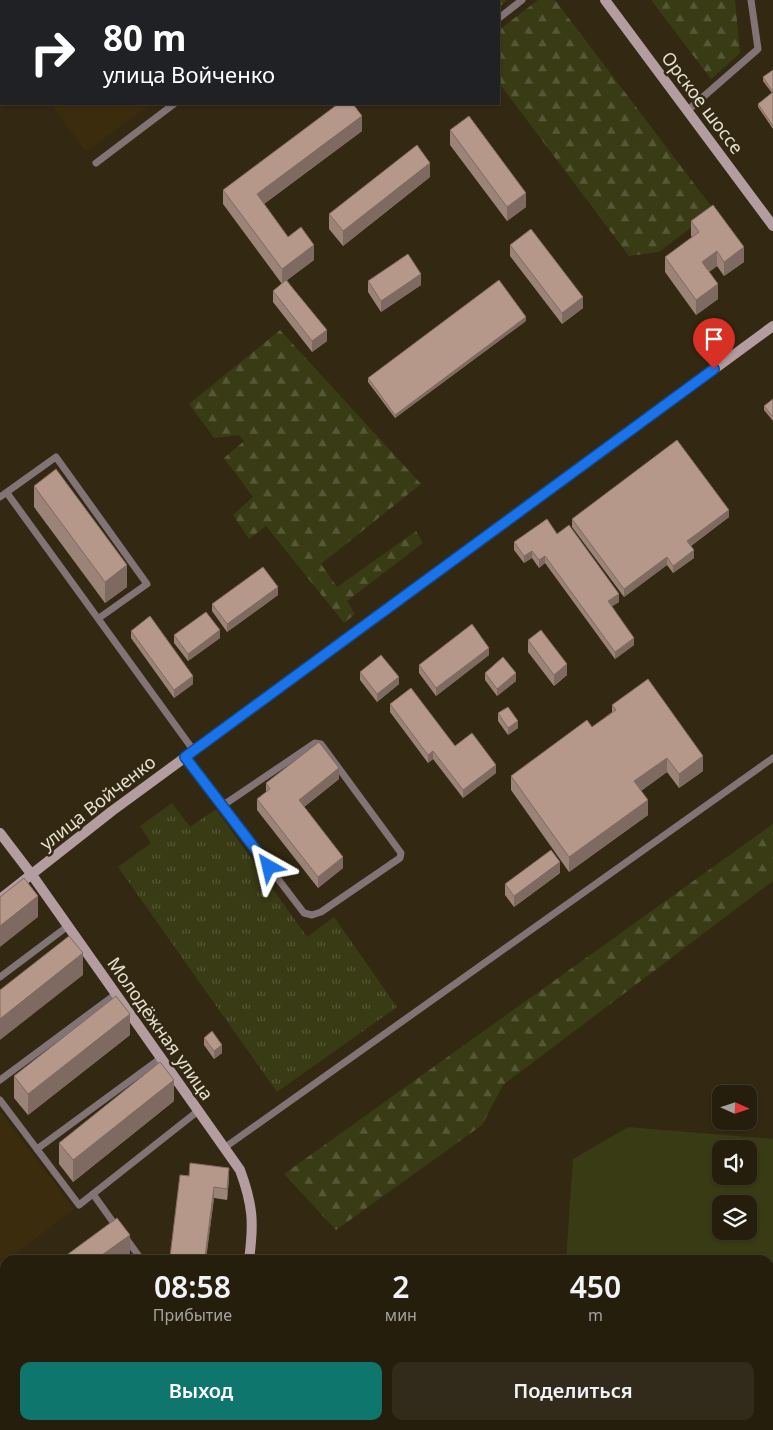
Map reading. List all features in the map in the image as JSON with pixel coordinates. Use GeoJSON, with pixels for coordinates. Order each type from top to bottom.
{"type":"FeatureCollection","features":[{"type":"Feature","properties":{"kind":"main road","name":"Орское шоссе"},"geometry":{"type":"LineString","coordinates":[[605,0],[773,226]]}},
{"type":"Feature","properties":{"kind":"main road","name":"улица Войченко"},"geometry":{"type":"LineString","coordinates":[[0,899],[112,811],[773,326]]}},
{"type":"Feature","properties":{"kind":"main road","name":"Молодёжная улица"},"geometry":{"type":"LineString","coordinates":[[0,833],[32,875],[240,1170],[250,1198],[253,1230],[250,1255]]}},
{"type":"Feature","properties":{"kind":"lane"},"geometry":{"type":"LineString","coordinates":[[500,17],[522,0]]}},
{"type":"Feature","properties":{"kind":"lane"},"geometry":{"type":"LineString","coordinates":[[687,111],[758,48],[751,0]]}},
{"type":"Feature","properties":{"kind":"lane"},"geometry":{"type":"LineString","coordinates":[[96,163],[173,105]]}},
{"type":"Feature","properties":{"kind":"lane"},"geometry":{"type":"LineString","coordinates":[[0,497],[56,457],[148,584],[99,618]]}},
{"type":"Feature","properties":{"kind":"lane"},"geometry":{"type":"LineString","coordinates":[[7,492],[194,751]]}},
{"type":"Feature","properties":{"kind":"lane"},"geometry":{"type":"LineString","coordinates":[[185,757],[222,806],[304,913],[312,915],[321,912],[400,858],[400,853],[321,744],[315,743],[222,806]]}},
{"type":"Feature","properties":{"kind":"lane"},"geometry":{"type":"LineString","coordinates":[[224,1148],[773,758]]}},
{"type":"Feature","properties":{"kind":"lane"},"geometry":{"type":"LineString","coordinates":[[0,977],[68,926]]}},
{"type":"Feature","properties":{"kind":"lane"},"geometry":{"type":"LineString","coordinates":[[0,1080],[116,994]]}},
{"type":"Feature","properties":{"kind":"lane"},"geometry":{"type":"LineString","coordinates":[[37,1149],[161,1058]]}},
{"type":"Feature","properties":{"kind":"lane"},"geometry":{"type":"LineString","coordinates":[[0,1100],[79,1205],[198,1111]]}},
{"type":"Feature","properties":{"kind":"lane"},"geometry":{"type":"LineString","coordinates":[[92,1194],[137,1255]]}},
{"type":"Feature","properties":{"kind":"shaded area"},"geometry":{"type":"Polygon","coordinates":[[[53,105],[149,105],[86,152],[53,105]]]}},
{"type":"Feature","properties":{"kind":"shaded area"},"geometry":{"type":"Polygon","coordinates":[[[0,1111],[74,1209],[13,1255],[0,1255],[0,1111]]]}},
{"type":"Feature","properties":{"kind":"green space"},"geometry":{"type":"Polygon","coordinates":[[[500,0],[508,0],[500,6],[500,0]]]}},
{"type":"Feature","properties":{"kind":"green space"},"geometry":{"type":"Polygon","coordinates":[[[538,0],[555,0],[714,210],[659,252],[629,256],[500,84],[500,29],[538,0]]]}},
{"type":"Feature","properties":{"kind":"green space"},"geometry":{"type":"Polygon","coordinates":[[[651,0],[735,0],[740,53],[711,79],[651,0]]]}},
{"type":"Feature","properties":{"kind":"green space"},"geometry":{"type":"Polygon","coordinates":[[[280,330],[421,484],[321,564],[337,587],[416,531],[423,543],[347,601],[355,614],[344,623],[266,526],[249,539],[233,515],[253,497],[224,458],[244,441],[239,435],[214,438],[189,404],[280,330]]]}},
{"type":"Feature","properties":{"kind":"green space"},"geometry":{"type":"Polygon","coordinates":[[[172,803],[190,827],[216,809],[307,937],[334,917],[397,1007],[277,1092],[118,867],[151,843],[140,826],[172,803]]]}},
{"type":"Feature","properties":{"kind":"green space"},"geometry":{"type":"Polygon","coordinates":[[[773,824],[773,881],[503,1085],[482,1125],[336,1230],[284,1174],[773,824]]]}},
{"type":"Feature","properties":{"kind":"green space"},"geometry":{"type":"Polygon","coordinates":[[[628,1127],[773,1139],[773,1255],[566,1255],[573,1159],[628,1127]]]}},
{"type":"Feature","properties":{"kind":"building"},"geometry":{"type":"Polygon","coordinates":[[[773,70],[773,92],[763,77],[773,70]]]}},
{"type":"Feature","properties":{"kind":"building"},"geometry":{"type":"Polygon","coordinates":[[[773,92],[773,126],[758,104],[773,92]]]}},
{"type":"Feature","properties":{"kind":"building"},"geometry":{"type":"Polygon","coordinates":[[[337,105],[354,105],[362,116],[257,194],[288,237],[301,227],[314,245],[282,269],[223,190],[337,105]]]}},
{"type":"Feature","properties":{"kind":"building"},"geometry":{"type":"Polygon","coordinates":[[[469,116],[526,193],[507,207],[450,130],[469,116]]]}},
{"type":"Feature","properties":{"kind":"building"},"geometry":{"type":"Polygon","coordinates":[[[417,145],[430,163],[343,231],[329,214],[417,145]]]}},
{"type":"Feature","properties":{"kind":"building"},"geometry":{"type":"Polygon","coordinates":[[[713,205],[744,247],[724,262],[717,251],[702,262],[718,284],[696,300],[665,257],[699,232],[691,221],[713,205]]]}},
{"type":"Feature","properties":{"kind":"building"},"geometry":{"type":"Polygon","coordinates":[[[531,229],[583,297],[562,313],[510,245],[531,229]]]}},
{"type":"Feature","properties":{"kind":"building"},"geometry":{"type":"Polygon","coordinates":[[[408,254],[421,274],[381,301],[368,281],[408,254]]]}},
{"type":"Feature","properties":{"kind":"building"},"geometry":{"type":"Polygon","coordinates":[[[286,280],[327,330],[312,341],[273,291],[286,280]]]}},
{"type":"Feature","properties":{"kind":"building"},"geometry":{"type":"Polygon","coordinates":[[[499,280],[526,317],[395,415],[368,378],[499,280]]]}},
{"type":"Feature","properties":{"kind":"building"},"geometry":{"type":"Polygon","coordinates":[[[773,399],[773,417],[764,406],[773,399]]]}},
{"type":"Feature","properties":{"kind":"building"},"geometry":{"type":"Polygon","coordinates":[[[677,440],[729,510],[687,541],[694,550],[673,566],[667,557],[624,589],[572,519],[677,440]]]}},
{"type":"Feature","properties":{"kind":"building"},"geometry":{"type":"Polygon","coordinates":[[[56,469],[127,565],[105,582],[34,486],[56,469]]]}},
{"type":"Feature","properties":{"kind":"building"},"geometry":{"type":"Polygon","coordinates":[[[547,519],[557,534],[569,525],[619,594],[608,601],[634,638],[615,652],[545,556],[539,560],[532,551],[524,556],[514,542],[547,519]]]}},
{"type":"Feature","properties":{"kind":"building"},"geometry":{"type":"Polygon","coordinates":[[[263,567],[278,587],[227,624],[212,604],[263,567]]]}},
{"type":"Feature","properties":{"kind":"building"},"geometry":{"type":"Polygon","coordinates":[[[206,612],[220,630],[188,654],[174,635],[206,612]]]}},
{"type":"Feature","properties":{"kind":"building"},"geometry":{"type":"Polygon","coordinates":[[[150,616],[193,676],[174,690],[131,631],[150,616]]]}},
{"type":"Feature","properties":{"kind":"building"},"geometry":{"type":"Polygon","coordinates":[[[472,624],[489,648],[436,688],[419,665],[472,624]]]}},
{"type":"Feature","properties":{"kind":"building"},"geometry":{"type":"Polygon","coordinates":[[[541,630],[567,664],[554,675],[528,640],[541,630]]]}},
{"type":"Feature","properties":{"kind":"building"},"geometry":{"type":"Polygon","coordinates":[[[381,655],[399,677],[377,694],[360,672],[381,655]]]}},
{"type":"Feature","properties":{"kind":"building"},"geometry":{"type":"Polygon","coordinates":[[[503,657],[516,673],[497,689],[485,673],[503,657]]]}},
{"type":"Feature","properties":{"kind":"building"},"geometry":{"type":"Polygon","coordinates":[[[648,679],[703,756],[679,774],[667,758],[634,781],[648,800],[569,857],[511,776],[587,720],[592,727],[616,710],[612,705],[648,679]]]}},
{"type":"Feature","properties":{"kind":"building"},"geometry":{"type":"Polygon","coordinates":[[[411,688],[455,746],[472,733],[496,765],[463,790],[433,751],[428,755],[390,704],[411,688]]]}},
{"type":"Feature","properties":{"kind":"building"},"geometry":{"type":"Polygon","coordinates":[[[508,707],[518,721],[508,728],[498,713],[508,707]]]}},
{"type":"Feature","properties":{"kind":"building"},"geometry":{"type":"Polygon","coordinates":[[[319,742],[339,768],[299,800],[343,857],[318,877],[257,799],[270,789],[266,783],[319,742]]]}},
{"type":"Feature","properties":{"kind":"building"},"geometry":{"type":"Polygon","coordinates":[[[551,850],[560,862],[514,896],[505,884],[551,850]]]}},
{"type":"Feature","properties":{"kind":"building"},"geometry":{"type":"Polygon","coordinates":[[[24,878],[38,896],[0,926],[0,897],[24,878]]]}},
{"type":"Feature","properties":{"kind":"building"},"geometry":{"type":"Polygon","coordinates":[[[69,936],[83,953],[0,1019],[0,990],[69,936]]]}},
{"type":"Feature","properties":{"kind":"building"},"geometry":{"type":"Polygon","coordinates":[[[116,996],[130,1014],[28,1094],[14,1076],[116,996]]]}},
{"type":"Feature","properties":{"kind":"building"},"geometry":{"type":"Polygon","coordinates":[[[212,1031],[222,1045],[214,1051],[204,1038],[212,1031]]]}},
{"type":"Feature","properties":{"kind":"building"},"geometry":{"type":"Polygon","coordinates":[[[160,1062],[174,1080],[73,1160],[59,1143],[160,1062]]]}},
{"type":"Feature","properties":{"kind":"building"},"geometry":{"type":"Polygon","coordinates":[[[190,1163],[229,1168],[227,1189],[214,1187],[205,1255],[170,1255],[180,1175],[189,1176],[190,1163]]]}},
{"type":"Feature","properties":{"kind":"building"},"geometry":{"type":"Polygon","coordinates":[[[117,1218],[130,1235],[102,1255],[67,1255],[117,1218]]]}},
{"type":"Feature","properties":{"kind":"route"},"geometry":{"type":"LineString","coordinates":[[269,867],[185,757],[714,369]]}}]}
